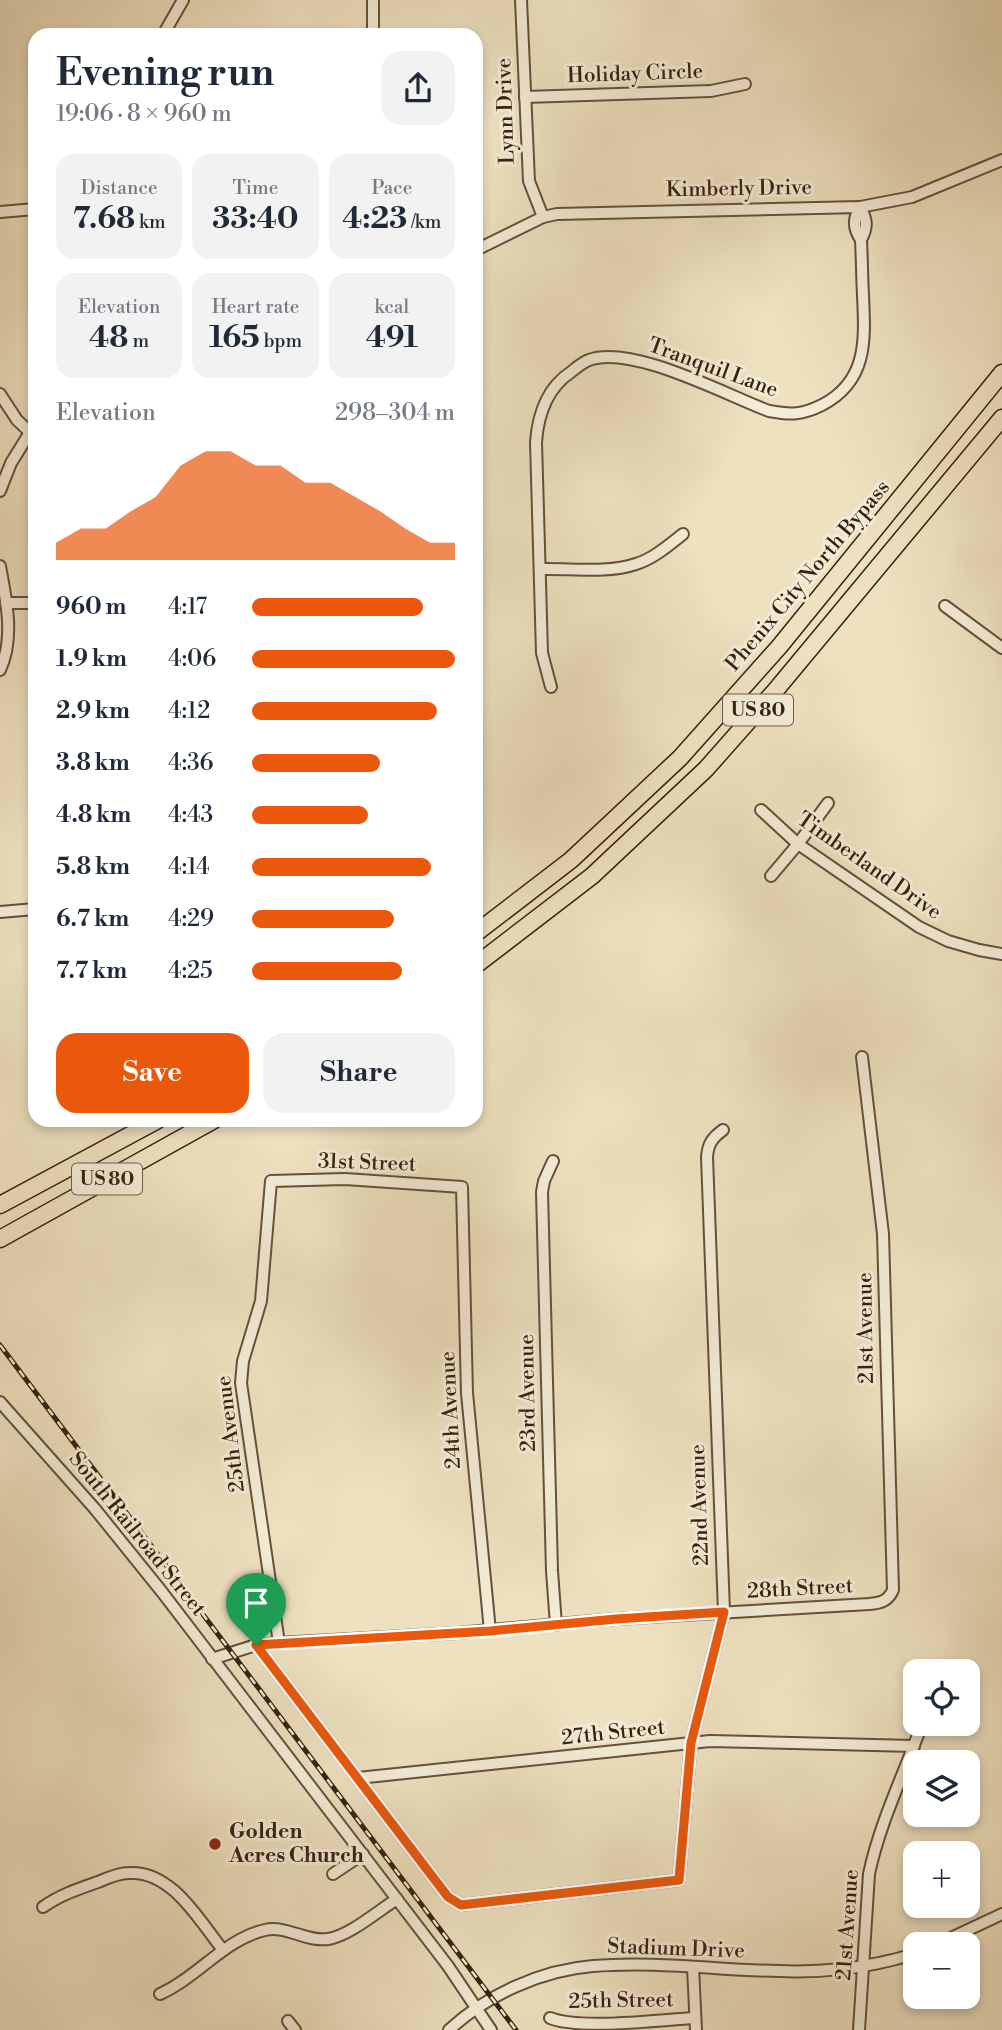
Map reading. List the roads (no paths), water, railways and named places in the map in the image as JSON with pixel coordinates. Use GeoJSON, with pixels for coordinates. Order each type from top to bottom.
{"type":"FeatureCollection","features":[{"type":"Feature","properties":{"kind":"highway","name":"Phenix City North Bypass"},"geometry":{"type":"LineString","coordinates":[[483,928],[571,860],[680,758],[779,647],[1002,373]]}},
{"type":"Feature","properties":{"kind":"highway","name":"US 80"},"geometry":{"type":"LineString","coordinates":[[483,960],[592,876],[706,769],[775,691],[1002,418]]}},
{"type":"Feature","properties":{"kind":"highway","name":"US 80"},"geometry":{"type":"LineString","coordinates":[[0,1205],[145,1127]]}},
{"type":"Feature","properties":{"kind":"highway","name":"US 80"},"geometry":{"type":"LineString","coordinates":[[0,1239],[201,1127]]}},
{"type":"Feature","properties":{"kind":"street"},"geometry":{"type":"LineString","coordinates":[[167,28],[183,0]]}},
{"type":"Feature","properties":{"kind":"street"},"geometry":{"type":"LineString","coordinates":[[373,0],[373,28]]}},
{"type":"Feature","properties":{"kind":"street","name":"Lynn Drive"},"geometry":{"type":"LineString","coordinates":[[521,0],[528,181],[543,217]]}},
{"type":"Feature","properties":{"kind":"street","name":"Holiday Circle"},"geometry":{"type":"LineString","coordinates":[[525,97],[711,91],[745,85]]}},
{"type":"Feature","properties":{"kind":"street","name":"Kimberly Drive"},"geometry":{"type":"LineString","coordinates":[[483,247],[543,217],[629,211],[860,207],[912,197],[1002,160]]}},
{"type":"Feature","properties":{"kind":"street","name":"Tranquil Lane"},"geometry":{"type":"LineString","coordinates":[[551,687],[542,653],[536,442],[544,402],[563,378],[589,360],[609,357],[640,360],[769,411],[790,415],[811,410],[831,400],[848,384],[859,365],[864,345],[861,240],[866,230],[866,218],[860,207]]}},
{"type":"Feature","properties":{"kind":"street"},"geometry":{"type":"LineString","coordinates":[[0,212],[28,210]]}},
{"type":"Feature","properties":{"kind":"street"},"geometry":{"type":"LineString","coordinates":[[0,394],[5,405],[28,431]]}},
{"type":"Feature","properties":{"kind":"street"},"geometry":{"type":"LineString","coordinates":[[0,491],[11,463],[28,441]]}},
{"type":"Feature","properties":{"kind":"street"},"geometry":{"type":"LineString","coordinates":[[540,569],[607,569],[636,564],[683,534]]}},
{"type":"Feature","properties":{"kind":"street"},"geometry":{"type":"LineString","coordinates":[[0,566],[8,637],[1,669]]}},
{"type":"Feature","properties":{"kind":"street"},"geometry":{"type":"LineString","coordinates":[[6,603],[28,603]]}},
{"type":"Feature","properties":{"kind":"street"},"geometry":{"type":"LineString","coordinates":[[945,606],[1002,648]]}},
{"type":"Feature","properties":{"kind":"street"},"geometry":{"type":"LineString","coordinates":[[771,876],[799,844],[828,803]]}},
{"type":"Feature","properties":{"kind":"street","name":"Timberland Drive"},"geometry":{"type":"LineString","coordinates":[[761,810],[799,844],[919,927],[948,941],[1002,954]]}},
{"type":"Feature","properties":{"kind":"street"},"geometry":{"type":"LineString","coordinates":[[0,912],[28,910]]}},
{"type":"Feature","properties":{"kind":"street","name":"21st Avenue"},"geometry":{"type":"LineString","coordinates":[[862,1057],[883,1247],[893,1590],[889,1599]]}},
{"type":"Feature","properties":{"kind":"street","name":"22nd Avenue"},"geometry":{"type":"LineString","coordinates":[[358,1778],[448,1897],[461,1905],[679,1880],[691,1743],[724,1612],[707,1157],[708,1146],[723,1130]]}},
{"type":"Feature","properties":{"kind":"street","name":"23rd Avenue"},"geometry":{"type":"LineString","coordinates":[[553,1161],[542,1192],[550,1519],[556,1625]]}},
{"type":"Feature","properties":{"kind":"street","name":"31st Street"},"geometry":{"type":"LineString","coordinates":[[271,1181],[345,1179],[462,1187]]}},
{"type":"Feature","properties":{"kind":"street","name":"25th Avenue"},"geometry":{"type":"LineString","coordinates":[[271,1181],[261,1301],[243,1361],[241,1383],[279,1643]]}},
{"type":"Feature","properties":{"kind":"street","name":"24th Avenue"},"geometry":{"type":"LineString","coordinates":[[462,1187],[467,1393],[490,1631]]}},
{"type":"Feature","properties":{"kind":"street","name":"South Railroad Street"},"geometry":{"type":"LineString","coordinates":[[0,1402],[95,1509],[162,1592],[448,1966],[491,2030]]}},
{"type":"Feature","properties":{"kind":"street","name":"28th Street"},"geometry":{"type":"LineString","coordinates":[[212,1659],[256,1645],[869,1604],[889,1599]]}},
{"type":"Feature","properties":{"kind":"street"},"geometry":{"type":"LineString","coordinates":[[256,1645],[358,1778]]}},
{"type":"Feature","properties":{"kind":"street","name":"21st Avenue"},"geometry":{"type":"LineString","coordinates":[[859,2030],[869,1874],[873,1854],[918,1736]]}},
{"type":"Feature","properties":{"kind":"street","name":"27th Street"},"geometry":{"type":"LineString","coordinates":[[358,1778],[691,1743],[914,1746]]}},
{"type":"Feature","properties":{"kind":"street"},"geometry":{"type":"LineString","coordinates":[[333,1874],[363,1854]]}},
{"type":"Feature","properties":{"kind":"street"},"geometry":{"type":"LineString","coordinates":[[43,1907],[59,1896],[109,1878],[130,1872],[150,1875],[168,1885],[223,1950]]}},
{"type":"Feature","properties":{"kind":"street"},"geometry":{"type":"LineString","coordinates":[[160,1994],[180,1986],[223,1950],[266,1930],[286,1930],[306,1937],[328,1939],[348,1931],[397,1899]]}},
{"type":"Feature","properties":{"kind":"street"},"geometry":{"type":"LineString","coordinates":[[963,1932],[1002,1913]]}},
{"type":"Feature","properties":{"kind":"street","name":"Stadium Drive"},"geometry":{"type":"LineString","coordinates":[[449,2030],[476,2008],[511,1988],[572,1969],[593,1966],[693,1967],[804,1972],[863,1966],[903,1956]]}},
{"type":"Feature","properties":{"kind":"street"},"geometry":{"type":"LineString","coordinates":[[693,1967],[695,2024]]}},
{"type":"Feature","properties":{"kind":"street","name":"25th Street"},"geometry":{"type":"LineString","coordinates":[[550,2018],[561,2023],[582,2025],[695,2024]]}},
{"type":"Feature","properties":{"kind":"railway"},"geometry":{"type":"LineString","coordinates":[[0,1345],[516,2030]]}},
{"type":"Feature","properties":{"kind":"place","name":"Golden Acres Church"},"geometry":{"type":"Point","coordinates":[215,1844]}}]}
